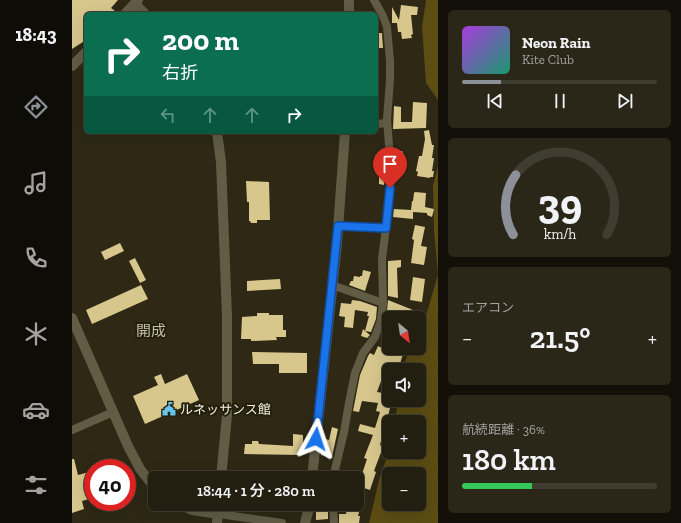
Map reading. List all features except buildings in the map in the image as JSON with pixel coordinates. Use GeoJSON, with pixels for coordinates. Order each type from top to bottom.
{"type":"FeatureCollection","features":[{"type":"Feature","properties":{"kind":"street"},"geometry":{"type":"LineString","coordinates":[[349,0],[349,12]]}},
{"type":"Feature","properties":{"kind":"street"},"geometry":{"type":"LineString","coordinates":[[335,471],[344,432],[348,403],[356,373],[363,353],[375,337],[381,320],[383,303],[382,259],[391,172],[387,123],[390,80],[387,27],[374,0]]}},
{"type":"Feature","properties":{"kind":"street"},"geometry":{"type":"LineString","coordinates":[[127,12],[137,2],[144,12]]}},
{"type":"Feature","properties":{"kind":"street"},"geometry":{"type":"LineString","coordinates":[[72,66],[84,54]]}},
{"type":"Feature","properties":{"kind":"street"},"geometry":{"type":"LineString","coordinates":[[378,124],[387,123]]}},
{"type":"Feature","properties":{"kind":"street"},"geometry":{"type":"LineString","coordinates":[[217,134],[221,162],[227,316],[227,415],[222,471]]}},
{"type":"Feature","properties":{"kind":"street"},"geometry":{"type":"LineString","coordinates":[[313,471],[338,226],[345,134]]}},
{"type":"Feature","properties":{"kind":"street"},"geometry":{"type":"LineString","coordinates":[[338,226],[386,228]]}},
{"type":"Feature","properties":{"kind":"street"},"geometry":{"type":"LineString","coordinates":[[332,285],[383,303]]}},
{"type":"Feature","properties":{"kind":"street"},"geometry":{"type":"LineString","coordinates":[[72,318],[113,412],[140,469],[148,479]]}},
{"type":"Feature","properties":{"kind":"street"},"geometry":{"type":"LineString","coordinates":[[72,430],[113,412]]}},
{"type":"Feature","properties":{"kind":"street"},"geometry":{"type":"LineString","coordinates":[[198,511],[282,523]]}},
{"type":"Feature","properties":{"kind":"street"},"geometry":{"type":"LineString","coordinates":[[305,523],[308,511]]}},
{"type":"Feature","properties":{"kind":"street"},"geometry":{"type":"LineString","coordinates":[[333,511],[334,523]]}},
{"type":"Feature","properties":{"kind":"shaded area"},"geometry":{"type":"Polygon","coordinates":[[[426,0],[438,0],[438,100],[426,83],[422,27],[426,0]]]}},
{"type":"Feature","properties":{"kind":"shaded area"},"geometry":{"type":"Polygon","coordinates":[[[438,166],[438,275],[434,231],[433,186],[438,166]]]}},
{"type":"Feature","properties":{"kind":"shaded area"},"geometry":{"type":"Polygon","coordinates":[[[438,275],[438,523],[369,523],[382,471],[382,511],[426,511],[426,467],[383,467],[386,459],[426,459],[426,415],[396,415],[397,407],[426,407],[426,363],[405,363],[407,355],[426,355],[426,315],[438,275]]]}},
{"type":"Feature","properties":{"kind":"place","name":"ルネッサンス館"},"geometry":{"type":"Point","coordinates":[169,409]}},
{"type":"Feature","properties":{"kind":"district","name":"開成"},"geometry":{"type":"Point","coordinates":[151,331]}},
{"type":"Feature","properties":{"kind":"route"},"geometry":{"type":"LineString","coordinates":[[316,439],[338,226],[386,228],[390,188]]}}]}
